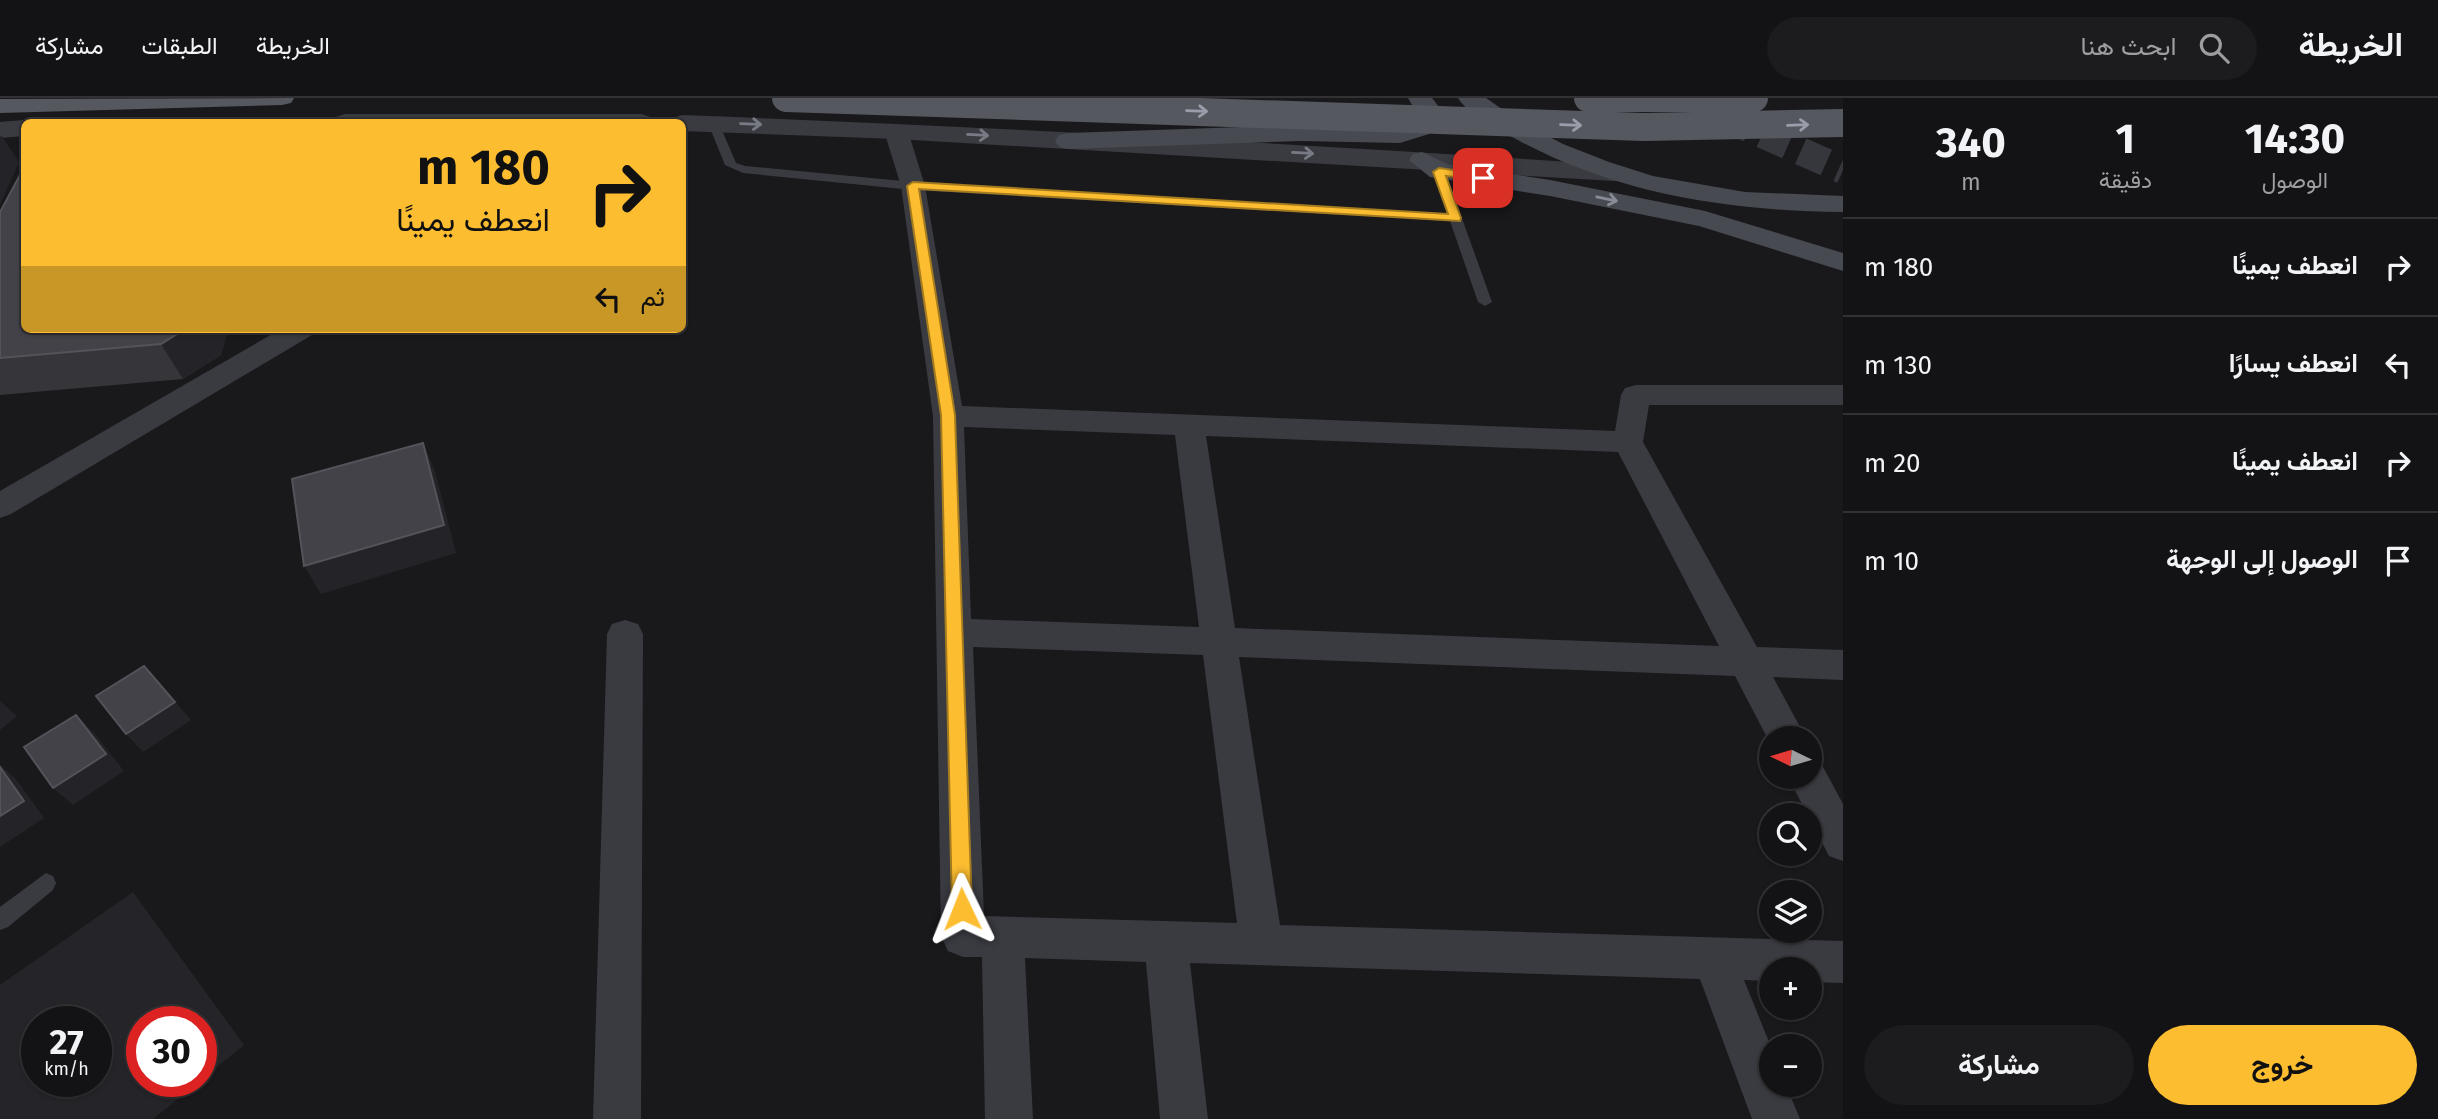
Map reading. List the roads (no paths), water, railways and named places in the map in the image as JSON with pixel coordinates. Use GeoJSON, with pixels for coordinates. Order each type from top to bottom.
{"type":"FeatureCollection","features":[{"type":"Feature","properties":{"kind":"main road"},"geometry":{"type":"LineString","coordinates":[[0,106],[282,98]]}},
{"type":"Feature","properties":{"kind":"main road"},"geometry":{"type":"LineString","coordinates":[[786,98],[1644,127],[1843,123]]}},
{"type":"Feature","properties":{"kind":"main road"},"geometry":{"type":"LineString","coordinates":[[1068,141],[1301,133],[1400,135],[1420,128],[1426,107],[1420,98]]}},
{"type":"Feature","properties":{"kind":"main road"},"geometry":{"type":"LineString","coordinates":[[1470,98],[1491,115],[1538,142],[1615,173],[1727,199],[1787,205],[1843,204]]}},
{"type":"Feature","properties":{"kind":"main road"},"geometry":{"type":"LineString","coordinates":[[1588,98],[1754,98]]}},
{"type":"Feature","properties":{"kind":"main road"},"geometry":{"type":"LineString","coordinates":[[0,122],[21,123]]}},
{"type":"Feature","properties":{"kind":"main road"},"geometry":{"type":"LineString","coordinates":[[1430,166],[1705,219],[1843,262]]}},
{"type":"Feature","properties":{"kind":"street"},"geometry":{"type":"LineString","coordinates":[[686,123],[896,131],[1430,166],[1615,173]]}},
{"type":"Feature","properties":{"kind":"street"},"geometry":{"type":"LineString","coordinates":[[0,130],[21,128]]}},
{"type":"Feature","properties":{"kind":"street"},"geometry":{"type":"LineString","coordinates":[[896,131],[913,186],[948,415],[963,936],[1843,962]]}},
{"type":"Feature","properties":{"kind":"street"},"geometry":{"type":"LineString","coordinates":[[0,506],[295,333]]}},
{"type":"Feature","properties":{"kind":"street"},"geometry":{"type":"LineString","coordinates":[[1781,726],[1628,442],[1636,395],[1843,395]]}},
{"type":"Feature","properties":{"kind":"street"},"geometry":{"type":"LineString","coordinates":[[948,415],[1628,442]]}},
{"type":"Feature","properties":{"kind":"street"},"geometry":{"type":"LineString","coordinates":[[1189,425],[1261,945]]}},
{"type":"Feature","properties":{"kind":"street"},"geometry":{"type":"LineString","coordinates":[[954,632],[1843,666]]}},
{"type":"Feature","properties":{"kind":"street"},"geometry":{"type":"LineString","coordinates":[[617,1119],[625,635]]}},
{"type":"Feature","properties":{"kind":"street"},"geometry":{"type":"LineString","coordinates":[[1814,789],[1843,843]]}},
{"type":"Feature","properties":{"kind":"street"},"geometry":{"type":"LineString","coordinates":[[1003,937],[1009,1119]]}},
{"type":"Feature","properties":{"kind":"street"},"geometry":{"type":"LineString","coordinates":[[1166,942],[1184,1119]]}},
{"type":"Feature","properties":{"kind":"street"},"geometry":{"type":"LineString","coordinates":[[1714,959],[1776,1119]]}},
{"type":"Feature","properties":{"kind":"lane"},"geometry":{"type":"LineString","coordinates":[[714,123],[731,165],[743,169],[913,186],[1455,218]]}},
{"type":"Feature","properties":{"kind":"lane"},"geometry":{"type":"LineString","coordinates":[[1430,166],[1455,218],[1485,302]]}},
{"type":"Feature","properties":{"kind":"lane"},"geometry":{"type":"LineString","coordinates":[[0,919],[46,883]]}},
{"type":"Feature","properties":{"kind":"tunnel"},"geometry":{"type":"LineString","coordinates":[[1724,117],[1843,170]]}}]}
